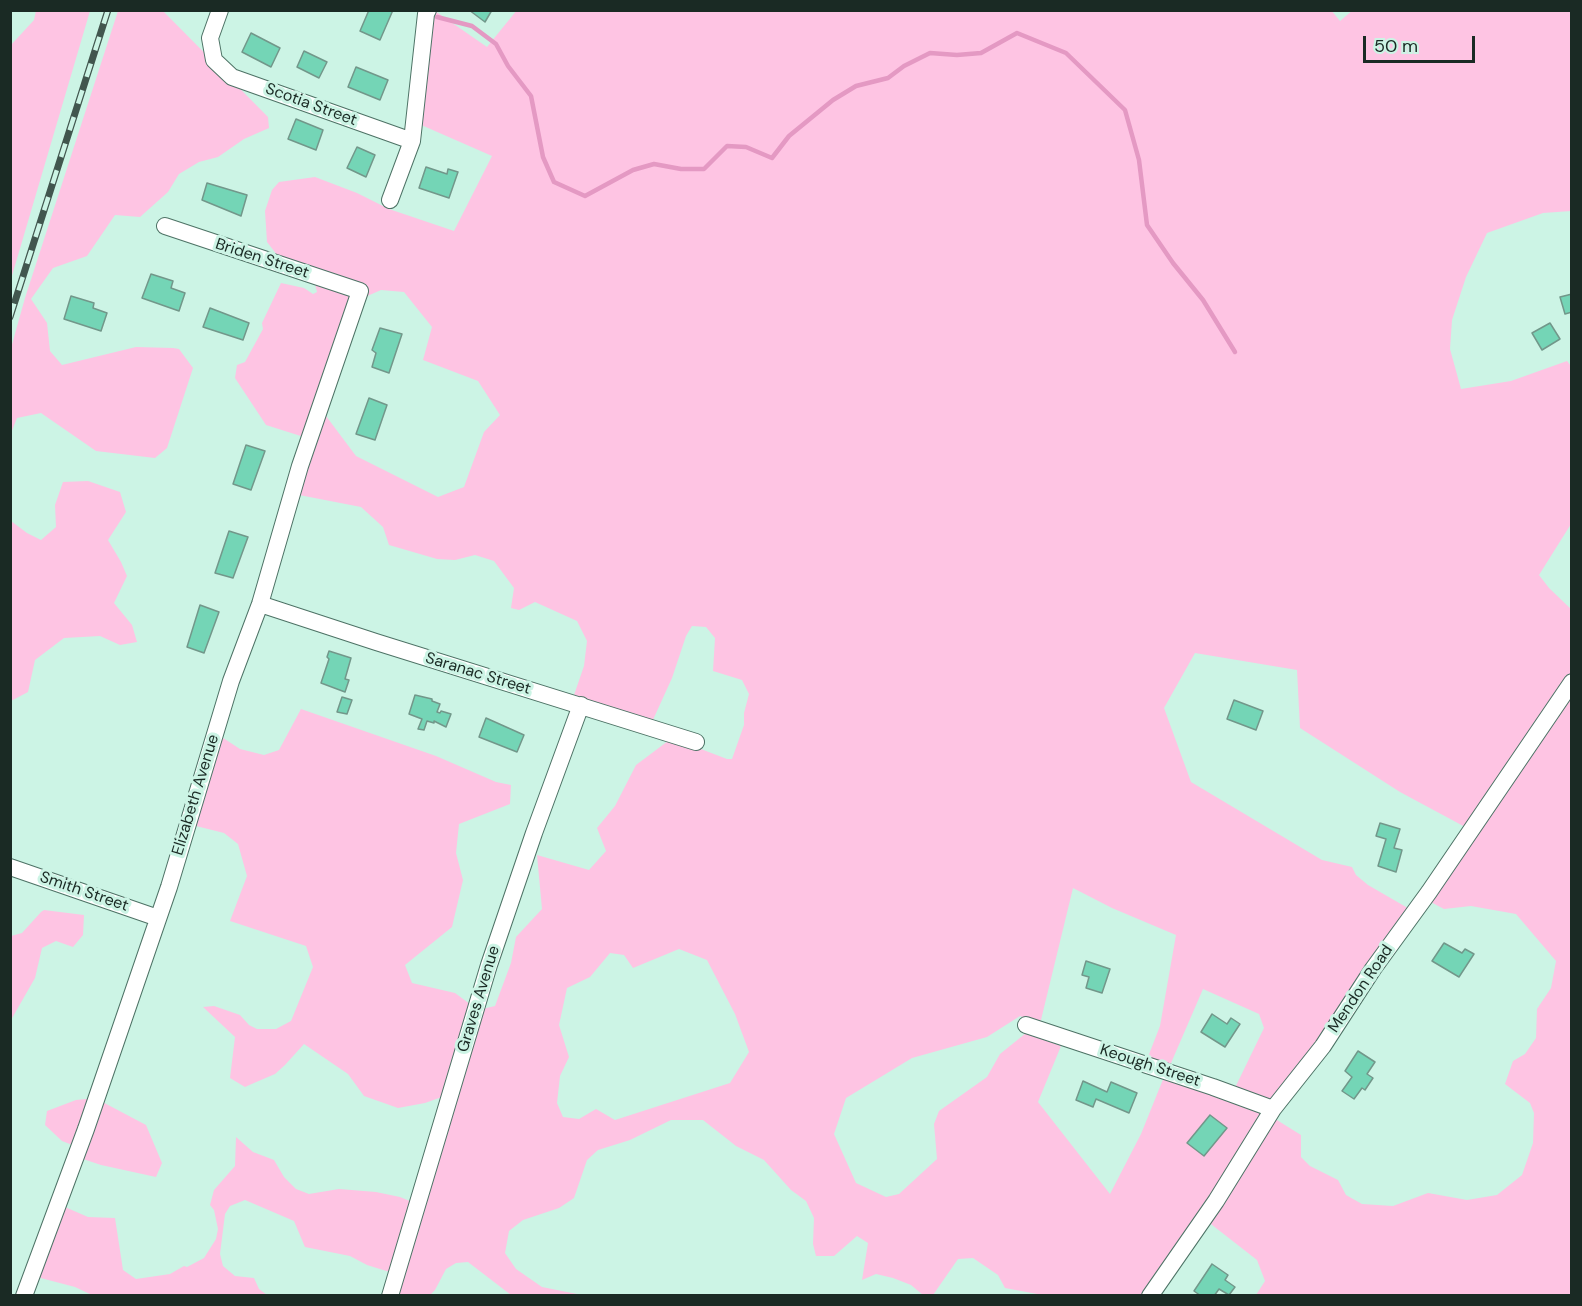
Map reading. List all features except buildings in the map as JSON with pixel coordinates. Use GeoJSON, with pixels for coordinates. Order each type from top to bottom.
{"type":"FeatureCollection","features":[{"type":"Feature","properties":{"kind":"street","name":"Scotia Street"},"geometry":{"type":"LineString","coordinates":[[220,10],[210,38],[214,60],[232,77],[412,141]]}},
{"type":"Feature","properties":{"kind":"street"},"geometry":{"type":"LineString","coordinates":[[390,201],[412,141],[428,10]]}},
{"type":"Feature","properties":{"kind":"street","name":"Briden Street"},"geometry":{"type":"LineString","coordinates":[[165,226],[360,291]]}},
{"type":"Feature","properties":{"kind":"street","name":"Elizabeth Avenue"},"geometry":{"type":"LineString","coordinates":[[24,1296],[86,1129],[158,918],[231,681],[260,604],[300,466],[360,291]]}},
{"type":"Feature","properties":{"kind":"street","name":"Saranac Street"},"geometry":{"type":"LineString","coordinates":[[260,604],[696,742]]}},
{"type":"Feature","properties":{"kind":"street","name":"Mendon Road"},"geometry":{"type":"LineString","coordinates":[[1150,1296],[1216,1201],[1273,1110],[1323,1046],[1373,969],[1429,892],[1572,682]]}},
{"type":"Feature","properties":{"kind":"street","name":"Graves Avenue"},"geometry":{"type":"LineString","coordinates":[[390,1296],[489,965],[581,705]]}},
{"type":"Feature","properties":{"kind":"street","name":"Smith Street"},"geometry":{"type":"LineString","coordinates":[[10,867],[158,918]]}},
{"type":"Feature","properties":{"kind":"street","name":"Keough Street"},"geometry":{"type":"LineString","coordinates":[[1026,1025],[1213,1086],[1273,1110]]}},
{"type":"Feature","properties":{"kind":"shaded area"},"geometry":{"type":"Polygon","coordinates":[[[517,10],[1331,10],[1340,21],[1353,10],[1571,11],[1571,211],[1543,213],[1487,233],[1466,277],[1452,320],[1450,349],[1461,389],[1511,381],[1567,361],[1571,366],[1571,524],[1539,575],[1572,610],[1571,1295],[1256,1295],[1265,1281],[1257,1260],[1207,1221],[1150,1295],[1048,1296],[1005,1288],[998,1275],[973,1258],[958,1259],[933,1295],[923,1295],[911,1285],[893,1278],[876,1274],[862,1280],[868,1243],[857,1236],[834,1256],[816,1256],[813,1244],[814,1218],[806,1201],[791,1190],[764,1160],[736,1146],[703,1120],[671,1120],[630,1140],[598,1150],[587,1160],[574,1198],[559,1208],[523,1220],[509,1231],[505,1253],[516,1269],[542,1287],[582,1295],[511,1295],[468,1262],[456,1263],[446,1269],[430,1295],[390,1295],[396,1274],[367,1265],[350,1256],[305,1247],[294,1221],[245,1200],[230,1206],[225,1214],[220,1254],[223,1266],[235,1276],[254,1278],[259,1289],[267,1295],[92,1295],[75,1287],[33,1276],[58,1204],[88,1217],[115,1218],[123,1270],[136,1279],[170,1274],[204,1258],[216,1239],[218,1229],[214,1210],[210,1205],[214,1190],[235,1166],[236,1137],[253,1152],[274,1160],[284,1177],[296,1189],[309,1194],[339,1189],[376,1192],[400,1197],[417,1204],[453,1093],[425,1103],[398,1108],[364,1096],[348,1074],[304,1044],[275,1074],[245,1087],[230,1078],[235,1037],[203,1007],[214,1006],[240,1015],[249,1025],[257,1029],[276,1029],[291,1021],[313,967],[306,946],[230,921],[247,876],[238,844],[224,833],[188,824],[214,732],[240,749],[264,755],[279,750],[301,709],[436,756],[496,782],[511,785],[510,804],[459,824],[456,853],[463,880],[452,927],[405,965],[412,983],[455,993],[478,1010],[495,1006],[511,963],[516,937],[542,909],[537,855],[589,870],[606,851],[597,828],[615,806],[636,765],[672,738],[732,759],[744,725],[744,713],[749,694],[742,680],[713,671],[715,638],[706,627],[692,626],[686,636],[672,678],[652,722],[574,695],[584,666],[587,641],[577,621],[535,602],[519,610],[511,608],[514,588],[494,561],[475,555],[455,560],[437,559],[389,545],[383,527],[361,507],[294,494],[307,438],[266,425],[235,378],[237,365],[245,362],[263,329],[262,323],[281,283],[304,288],[313,294],[317,292],[315,284],[281,260],[267,242],[265,211],[272,190],[279,182],[315,177],[357,193],[389,209],[454,231],[492,156],[419,124],[435,11],[487,47],[517,10]],[[381,290],[356,301],[320,408],[356,456],[438,497],[464,487],[484,432],[500,415],[478,381],[423,360],[432,327],[404,292],[381,290]],[[1195,653],[1164,708],[1191,782],[1322,860],[1352,867],[1356,875],[1368,885],[1413,911],[1272,1117],[1301,1135],[1301,1157],[1310,1166],[1338,1180],[1346,1195],[1362,1204],[1393,1206],[1428,1193],[1467,1200],[1497,1195],[1522,1175],[1533,1143],[1534,1113],[1530,1103],[1505,1084],[1513,1061],[1525,1054],[1536,1038],[1537,1009],[1551,988],[1556,961],[1516,914],[1471,906],[1444,909],[1425,899],[1467,828],[1400,792],[1300,728],[1297,670],[1195,653]],[[1073,888],[1040,1024],[1020,1016],[987,1037],[912,1058],[846,1098],[834,1134],[856,1183],[886,1197],[899,1194],[937,1159],[934,1124],[939,1111],[987,1077],[1000,1054],[1026,1033],[1061,1046],[1038,1102],[1110,1194],[1141,1134],[1166,1072],[1146,1062],[1160,1026],[1176,935],[1112,908],[1073,888]],[[679,949],[633,968],[624,955],[610,953],[590,977],[567,988],[559,1025],[569,1057],[560,1076],[557,1103],[563,1117],[579,1119],[596,1109],[615,1120],[730,1083],[749,1052],[735,1014],[707,960],[679,949]],[[1203,989],[1168,1070],[1232,1094],[1264,1028],[1259,1014],[1203,989]]]}},
{"type":"Feature","properties":{"kind":"shaded area"},"geometry":{"type":"Polygon","coordinates":[[[36,11],[90,11],[11,279],[11,45],[34,20],[36,11]]]}},
{"type":"Feature","properties":{"kind":"shaded area"},"geometry":{"type":"Polygon","coordinates":[[[118,11],[163,11],[268,117],[269,128],[244,139],[218,157],[199,162],[179,174],[168,192],[140,217],[115,215],[87,256],[53,268],[31,299],[47,323],[50,351],[62,365],[136,347],[179,349],[193,368],[167,448],[155,458],[96,451],[41,413],[17,418],[11,433],[11,348],[118,11]]]}},
{"type":"Feature","properties":{"kind":"shaded area"},"geometry":{"type":"Polygon","coordinates":[[[88,481],[120,492],[126,512],[108,540],[127,576],[114,603],[132,625],[137,642],[120,645],[100,636],[64,638],[35,660],[28,692],[11,701],[11,521],[41,540],[56,527],[55,505],[63,482],[88,481]]]}},
{"type":"Feature","properties":{"kind":"shaded area"},"geometry":{"type":"Polygon","coordinates":[[[44,910],[84,915],[83,935],[73,947],[56,941],[42,948],[35,978],[11,1020],[11,936],[22,933],[44,910]]]}},
{"type":"Feature","properties":{"kind":"shaded area"},"geometry":{"type":"Polygon","coordinates":[[[95,1098],[146,1125],[162,1163],[156,1177],[101,1165],[77,1157],[75,1146],[62,1141],[45,1125],[47,1111],[76,1100],[95,1098]]]}},
{"type":"Feature","properties":{"kind":"waterway"},"geometry":{"type":"LineString","coordinates":[[437,17],[472,26],[496,44],[508,66],[531,96],[543,157],[554,182],[585,196],[633,170],[654,164],[681,169],[704,169],[727,146],[746,147],[772,158],[789,136],[833,100],[856,86],[888,78],[904,66],[930,53],[957,55],[981,53],[1017,33],[1066,53],[1125,110],[1139,160],[1147,225],[1173,263],[1203,300],[1235,352]]}},
{"type":"Feature","properties":{"kind":"railway"},"geometry":{"type":"LineString","coordinates":[[10,317],[108,10]]}}]}
